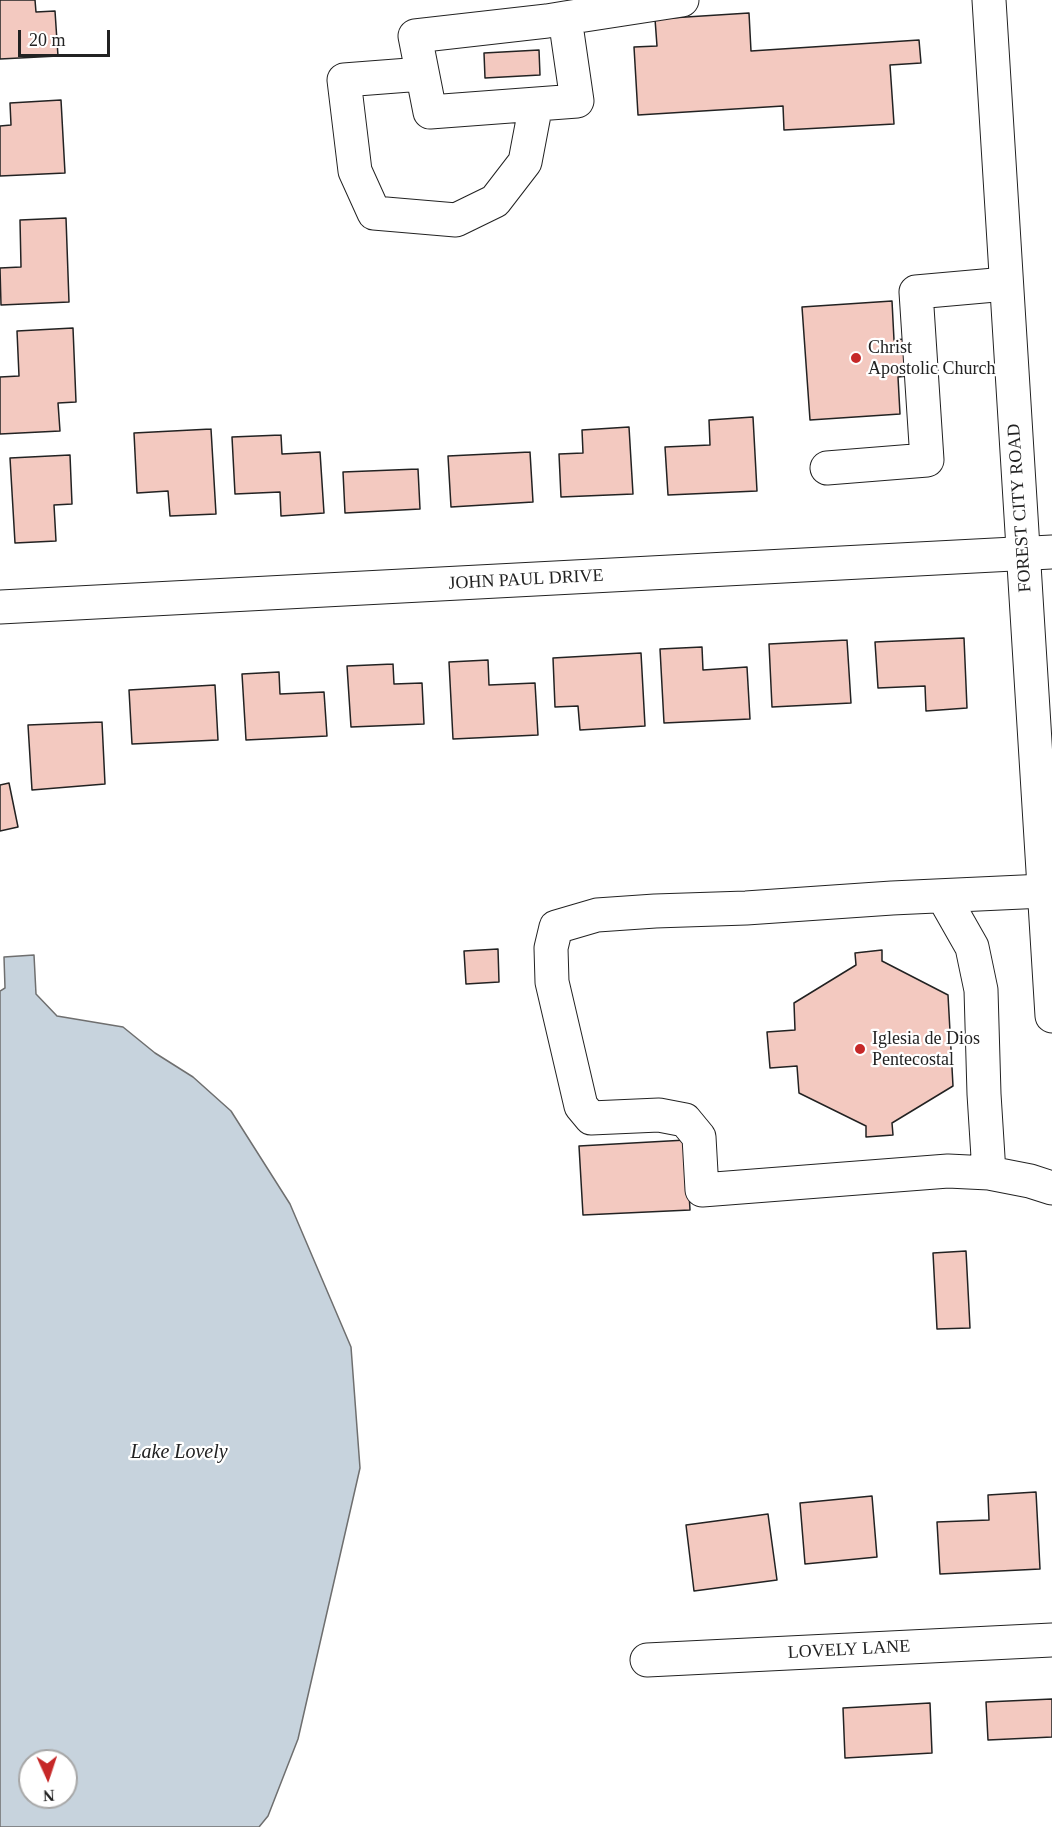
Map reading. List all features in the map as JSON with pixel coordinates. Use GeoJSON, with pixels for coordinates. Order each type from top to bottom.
{"type":"FeatureCollection","features":[{"type":"Feature","properties":{"kind":"street"},"geometry":{"type":"LineString","coordinates":[[565,18],[578,101],[430,112],[415,36],[565,18],[682,0]]}},
{"type":"Feature","properties":{"kind":"street","name":"FOREST CITY ROAD"},"geometry":{"type":"LineString","coordinates":[[989,0],[1006,284],[1038,553],[1044,891],[1052,1016]]}},
{"type":"Feature","properties":{"kind":"street"},"geometry":{"type":"LineString","coordinates":[[423,74],[344,80],[355,171],[374,213],[456,220],[495,201],[525,162],[536,104]]}},
{"type":"Feature","properties":{"kind":"street"},"geometry":{"type":"LineString","coordinates":[[827,468],[927,460],[916,292],[1006,284]]}},
{"type":"Feature","properties":{"kind":"street","name":"JOHN PAUL DRIVE"},"geometry":{"type":"LineString","coordinates":[[0,607],[1038,553]]}},
{"type":"Feature","properties":{"kind":"street"},"geometry":{"type":"LineString","coordinates":[[1044,891],[597,915],[556,927],[551,948],[552,982],[581,1106],[591,1118],[659,1115],[685,1120],[699,1137],[702,1190],[948,1171],[989,1173],[1052,1188]]}},
{"type":"Feature","properties":{"kind":"street"},"geometry":{"type":"LineString","coordinates":[[943,896],[972,947],[981,990],[989,1173]]}},
{"type":"Feature","properties":{"kind":"street","name":"LOVELY LANE"},"geometry":{"type":"LineString","coordinates":[[646,1660],[1052,1640]]}},
{"type":"Feature","properties":{"kind":"water","name":"Lake Lovely"},"geometry":{"type":"Polygon","coordinates":[[[34,955],[36,994],[57,1016],[123,1027],[155,1053],[193,1077],[231,1111],[290,1204],[351,1347],[360,1468],[298,1739],[268,1816],[259,1827],[0,1827],[0,991],[5,988],[4,957],[34,955]]]}},
{"type":"Feature","properties":{"kind":"building"},"geometry":{"type":"Polygon","coordinates":[[[0,0],[35,0],[36,12],[55,11],[58,56],[0,59],[0,0]]]}},
{"type":"Feature","properties":{"kind":"building"},"geometry":{"type":"Polygon","coordinates":[[[749,13],[751,51],[919,40],[921,63],[890,65],[894,124],[784,130],[783,106],[638,115],[634,47],[657,46],[655,19],[749,13]]]}},
{"type":"Feature","properties":{"kind":"building"},"geometry":{"type":"Polygon","coordinates":[[[539,50],[540,75],[485,78],[484,53],[539,50]]]}},
{"type":"Feature","properties":{"kind":"building"},"geometry":{"type":"Polygon","coordinates":[[[61,100],[65,173],[0,176],[0,126],[11,125],[10,103],[61,100]]]}},
{"type":"Feature","properties":{"kind":"building"},"geometry":{"type":"Polygon","coordinates":[[[66,218],[69,302],[1,305],[0,268],[21,267],[20,220],[66,218]]]}},
{"type":"Feature","properties":{"kind":"building","name":"Christ Apostolic Church"},"geometry":{"type":"Polygon","coordinates":[[[892,301],[894,340],[905,339],[908,376],[898,377],[900,414],[810,420],[802,307],[892,301]]]}},
{"type":"Feature","properties":{"kind":"building"},"geometry":{"type":"Polygon","coordinates":[[[73,328],[76,402],[58,403],[60,431],[0,434],[0,377],[19,376],[17,331],[73,328]]]}},
{"type":"Feature","properties":{"kind":"building"},"geometry":{"type":"Polygon","coordinates":[[[753,417],[757,491],[668,495],[665,447],[710,445],[709,420],[753,417]]]}},
{"type":"Feature","properties":{"kind":"building"},"geometry":{"type":"Polygon","coordinates":[[[629,427],[633,494],[561,497],[559,454],[583,453],[582,430],[629,427]]]}},
{"type":"Feature","properties":{"kind":"building"},"geometry":{"type":"Polygon","coordinates":[[[211,429],[216,514],[170,516],[168,491],[137,493],[134,433],[211,429]]]}},
{"type":"Feature","properties":{"kind":"building"},"geometry":{"type":"Polygon","coordinates":[[[281,435],[282,454],[320,452],[324,513],[281,516],[280,492],[235,494],[232,437],[281,435]]]}},
{"type":"Feature","properties":{"kind":"building"},"geometry":{"type":"Polygon","coordinates":[[[530,452],[533,502],[451,507],[448,456],[530,452]]]}},
{"type":"Feature","properties":{"kind":"building"},"geometry":{"type":"Polygon","coordinates":[[[70,455],[72,504],[54,505],[56,541],[15,543],[10,458],[70,455]]]}},
{"type":"Feature","properties":{"kind":"building"},"geometry":{"type":"Polygon","coordinates":[[[418,469],[420,509],[345,513],[343,472],[418,469]]]}},
{"type":"Feature","properties":{"kind":"building"},"geometry":{"type":"Polygon","coordinates":[[[964,638],[967,708],[926,711],[925,686],[878,688],[875,642],[964,638]]]}},
{"type":"Feature","properties":{"kind":"building"},"geometry":{"type":"Polygon","coordinates":[[[847,640],[851,703],[772,707],[769,644],[847,640]]]}},
{"type":"Feature","properties":{"kind":"building"},"geometry":{"type":"Polygon","coordinates":[[[702,647],[703,670],[747,667],[750,719],[664,723],[660,649],[702,647]]]}},
{"type":"Feature","properties":{"kind":"building"},"geometry":{"type":"Polygon","coordinates":[[[641,653],[645,726],[580,730],[578,706],[555,707],[553,658],[641,653]]]}},
{"type":"Feature","properties":{"kind":"building"},"geometry":{"type":"Polygon","coordinates":[[[488,660],[489,685],[535,683],[538,735],[453,739],[449,662],[488,660]]]}},
{"type":"Feature","properties":{"kind":"building"},"geometry":{"type":"Polygon","coordinates":[[[393,664],[394,684],[422,683],[424,724],[351,727],[347,666],[393,664]]]}},
{"type":"Feature","properties":{"kind":"building"},"geometry":{"type":"Polygon","coordinates":[[[279,672],[280,694],[324,692],[327,736],[246,740],[242,674],[279,672]]]}},
{"type":"Feature","properties":{"kind":"building"},"geometry":{"type":"Polygon","coordinates":[[[215,685],[218,740],[132,744],[129,690],[215,685]]]}},
{"type":"Feature","properties":{"kind":"building"},"geometry":{"type":"Polygon","coordinates":[[[102,722],[105,784],[32,790],[28,725],[102,722]]]}},
{"type":"Feature","properties":{"kind":"building"},"geometry":{"type":"Polygon","coordinates":[[[9,783],[18,827],[0,831],[0,785],[9,783]]]}},
{"type":"Feature","properties":{"kind":"building"},"geometry":{"type":"Polygon","coordinates":[[[498,949],[499,982],[466,984],[464,951],[498,949]]]}},
{"type":"Feature","properties":{"kind":"building","name":"Iglesia de Dios Pentecostal"},"geometry":{"type":"Polygon","coordinates":[[[882,950],[882,961],[948,995],[953,1086],[892,1123],[893,1135],[866,1137],[866,1126],[799,1093],[797,1066],[770,1068],[767,1032],[795,1030],[794,1003],[856,965],[855,953],[882,950]]]}},
{"type":"Feature","properties":{"kind":"building"},"geometry":{"type":"Polygon","coordinates":[[[686,1140],[690,1210],[583,1215],[579,1146],[686,1140]]]}},
{"type":"Feature","properties":{"kind":"building"},"geometry":{"type":"Polygon","coordinates":[[[966,1251],[970,1328],[937,1329],[933,1253],[966,1251]]]}},
{"type":"Feature","properties":{"kind":"building"},"geometry":{"type":"Polygon","coordinates":[[[1036,1492],[1040,1569],[940,1574],[937,1522],[989,1520],[988,1495],[1036,1492]]]}},
{"type":"Feature","properties":{"kind":"building"},"geometry":{"type":"Polygon","coordinates":[[[872,1496],[877,1557],[805,1564],[800,1503],[872,1496]]]}},
{"type":"Feature","properties":{"kind":"building"},"geometry":{"type":"Polygon","coordinates":[[[768,1514],[777,1580],[694,1591],[686,1525],[768,1514]]]}},
{"type":"Feature","properties":{"kind":"building"},"geometry":{"type":"Polygon","coordinates":[[[1052,1699],[1052,1737],[988,1740],[986,1702],[1052,1699]]]}},
{"type":"Feature","properties":{"kind":"building"},"geometry":{"type":"Polygon","coordinates":[[[930,1703],[932,1753],[845,1758],[843,1708],[930,1703]]]}},
{"type":"Feature","properties":{"kind":"place","name":"Christ Apostolic Church"},"geometry":{"type":"Point","coordinates":[856,358]}},
{"type":"Feature","properties":{"kind":"place","name":"Iglesia de Dios Pentecostal"},"geometry":{"type":"Point","coordinates":[860,1049]}}]}
